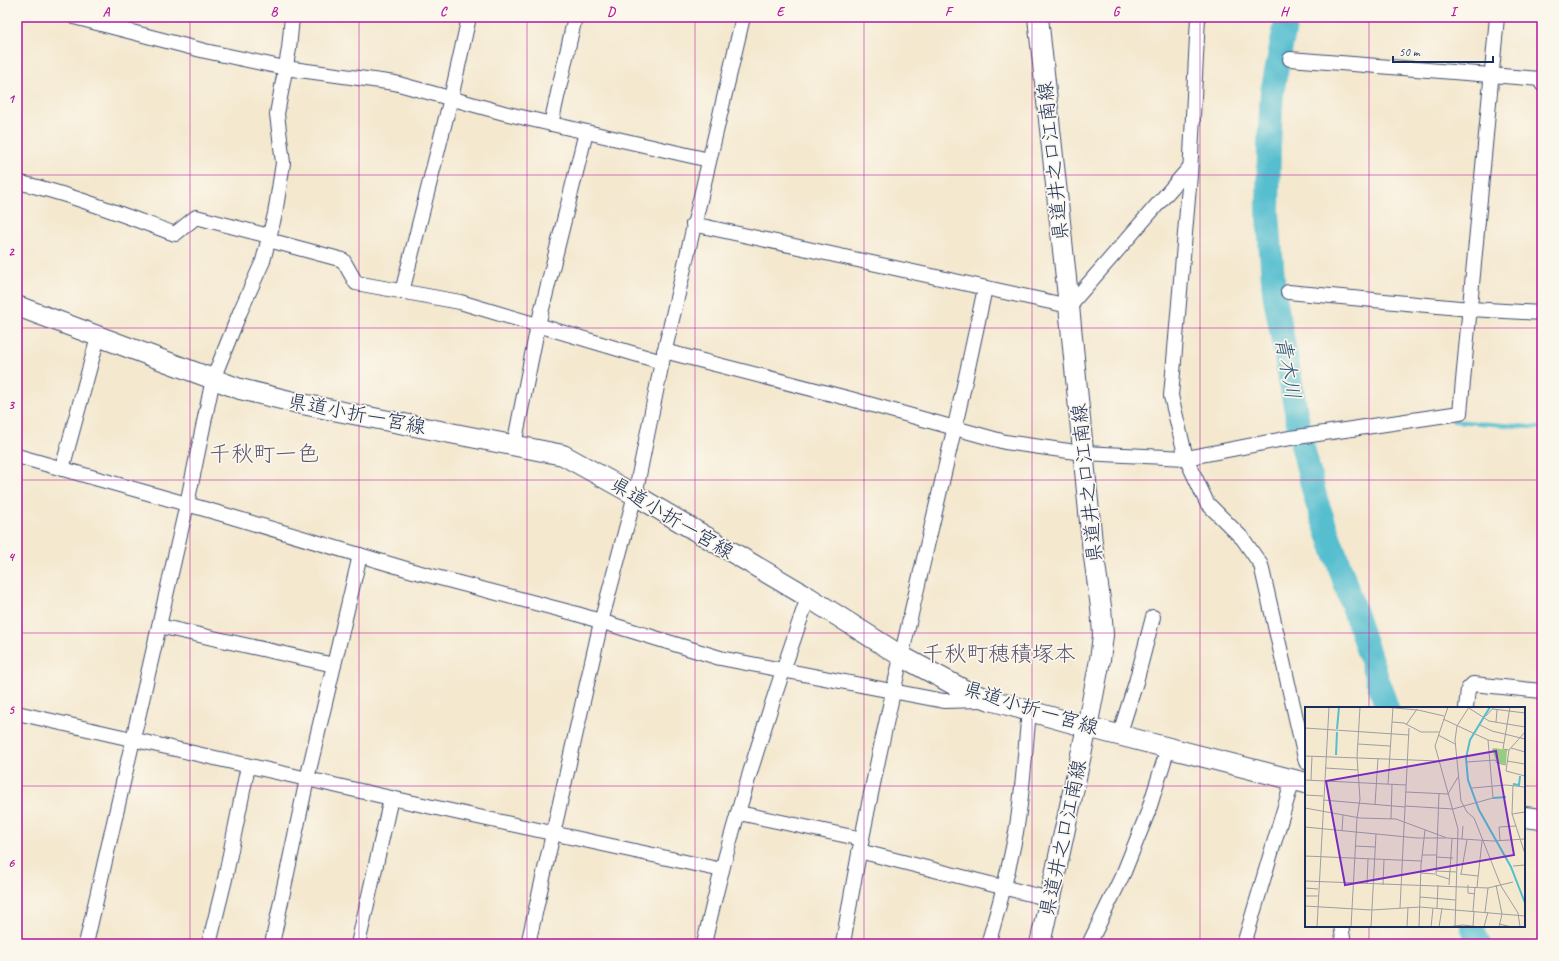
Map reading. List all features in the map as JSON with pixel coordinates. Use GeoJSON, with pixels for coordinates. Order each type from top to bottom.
{"type":"FeatureCollection","features":[{"type":"Feature","properties":{"kind":"main road","name":"県道井之口江南線"},"geometry":{"type":"LineString","coordinates":[[1038,17],[1069,306],[1092,543],[1101,607],[1102,635],[1100,660],[1087,727],[1040,944]]}},
{"type":"Feature","properties":{"kind":"main road","name":"県道小折一宮線"},"geometry":{"type":"LineString","coordinates":[[17,306],[240,389],[302,404],[563,455],[636,495],[808,597],[901,656],[966,691],[990,700],[1119,736],[1299,781]]}},
{"type":"Feature","properties":{"kind":"main road"},"geometry":{"type":"LineString","coordinates":[[1525,817],[1542,819]]}},
{"type":"Feature","properties":{"kind":"street"},"geometry":{"type":"LineString","coordinates":[[74,17],[205,51],[285,68],[395,83],[551,124],[708,160]]}},
{"type":"Feature","properties":{"kind":"street"},"geometry":{"type":"LineString","coordinates":[[86,944],[187,504],[213,379],[240,312],[263,261],[275,214],[283,163],[277,114],[292,17]]}},
{"type":"Feature","properties":{"kind":"street"},"geometry":{"type":"LineString","coordinates":[[402,292],[451,98],[469,17]]}},
{"type":"Feature","properties":{"kind":"street"},"geometry":{"type":"LineString","coordinates":[[551,124],[575,17]]}},
{"type":"Feature","properties":{"kind":"street"},"geometry":{"type":"LineString","coordinates":[[528,944],[601,622],[636,495],[663,356],[708,160],[743,17]]}},
{"type":"Feature","properties":{"kind":"street"},"geometry":{"type":"LineString","coordinates":[[1198,17],[1190,167],[1171,396],[1186,458],[1207,503],[1243,539],[1261,565],[1305,758]]}},
{"type":"Feature","properties":{"kind":"street"},"geometry":{"type":"LineString","coordinates":[[17,182],[39,187],[175,234],[196,217],[265,235],[276,242],[343,260],[356,283],[460,302],[538,325],[852,400],[1005,442],[1084,453],[1186,458],[1311,435],[1460,413],[1497,17]]}},
{"type":"Feature","properties":{"kind":"street"},"geometry":{"type":"LineString","coordinates":[[1290,59],[1540,79],[1542,84]]}},
{"type":"Feature","properties":{"kind":"street"},"geometry":{"type":"LineString","coordinates":[[514,445],[538,325],[586,132]]}},
{"type":"Feature","properties":{"kind":"street"},"geometry":{"type":"LineString","coordinates":[[694,224],[1069,306],[1190,167]]}},
{"type":"Feature","properties":{"kind":"street"},"geometry":{"type":"LineString","coordinates":[[843,944],[861,845],[892,692],[955,428],[985,288]]}},
{"type":"Feature","properties":{"kind":"street"},"geometry":{"type":"LineString","coordinates":[[1288,292],[1470,309],[1542,314]]}},
{"type":"Feature","properties":{"kind":"street"},"geometry":{"type":"LineString","coordinates":[[62,469],[98,336]]}},
{"type":"Feature","properties":{"kind":"street"},"geometry":{"type":"LineString","coordinates":[[17,456],[360,555],[601,622],[720,658],[944,701],[990,700]]}},
{"type":"Feature","properties":{"kind":"street"},"geometry":{"type":"LineString","coordinates":[[272,944],[307,779],[360,555]]}},
{"type":"Feature","properties":{"kind":"street"},"geometry":{"type":"LineString","coordinates":[[704,944],[738,813],[808,597]]}},
{"type":"Feature","properties":{"kind":"street"},"geometry":{"type":"LineString","coordinates":[[1119,736],[1136,682],[1153,617]]}},
{"type":"Feature","properties":{"kind":"street"},"geometry":{"type":"LineString","coordinates":[[159,626],[334,665]]}},
{"type":"Feature","properties":{"kind":"street"},"geometry":{"type":"LineString","coordinates":[[1466,707],[1468,689],[1473,684],[1542,690]]}},
{"type":"Feature","properties":{"kind":"street"},"geometry":{"type":"LineString","coordinates":[[988,944],[1004,887],[1016,831],[1029,711]]}},
{"type":"Feature","properties":{"kind":"street"},"geometry":{"type":"LineString","coordinates":[[17,713],[391,798],[722,870]]}},
{"type":"Feature","properties":{"kind":"street"},"geometry":{"type":"LineString","coordinates":[[1089,944],[1124,872],[1148,812],[1168,748]]}},
{"type":"Feature","properties":{"kind":"street"},"geometry":{"type":"LineString","coordinates":[[209,944],[226,879],[248,766]]}},
{"type":"Feature","properties":{"kind":"street"},"geometry":{"type":"LineString","coordinates":[[1244,944],[1299,781]]}},
{"type":"Feature","properties":{"kind":"street"},"geometry":{"type":"LineString","coordinates":[[358,944],[391,798]]}},
{"type":"Feature","properties":{"kind":"street"},"geometry":{"type":"LineString","coordinates":[[738,813],[861,845],[1050,899]]}},
{"type":"Feature","properties":{"kind":"street"},"geometry":{"type":"LineString","coordinates":[[1341,927],[1344,944]]}},
{"type":"Feature","properties":{"kind":"waterway","name":"青木川"},"geometry":{"type":"LineString","coordinates":[[1287,17],[1272,92],[1269,145],[1268,213],[1274,292],[1302,444],[1316,500],[1387,707]]}},
{"type":"Feature","properties":{"kind":"waterway"},"geometry":{"type":"LineString","coordinates":[[1453,421],[1542,428]]}},
{"type":"Feature","properties":{"kind":"waterway","name":"青木川"},"geometry":{"type":"LineString","coordinates":[[1472,927],[1479,944]]}},
{"type":"Feature","properties":{"kind":"district","name":"千秋町一色"},"geometry":{"type":"Point","coordinates":[264,454]}},
{"type":"Feature","properties":{"kind":"district","name":"千秋町穂積塚本"},"geometry":{"type":"Point","coordinates":[999,654]}}]}
